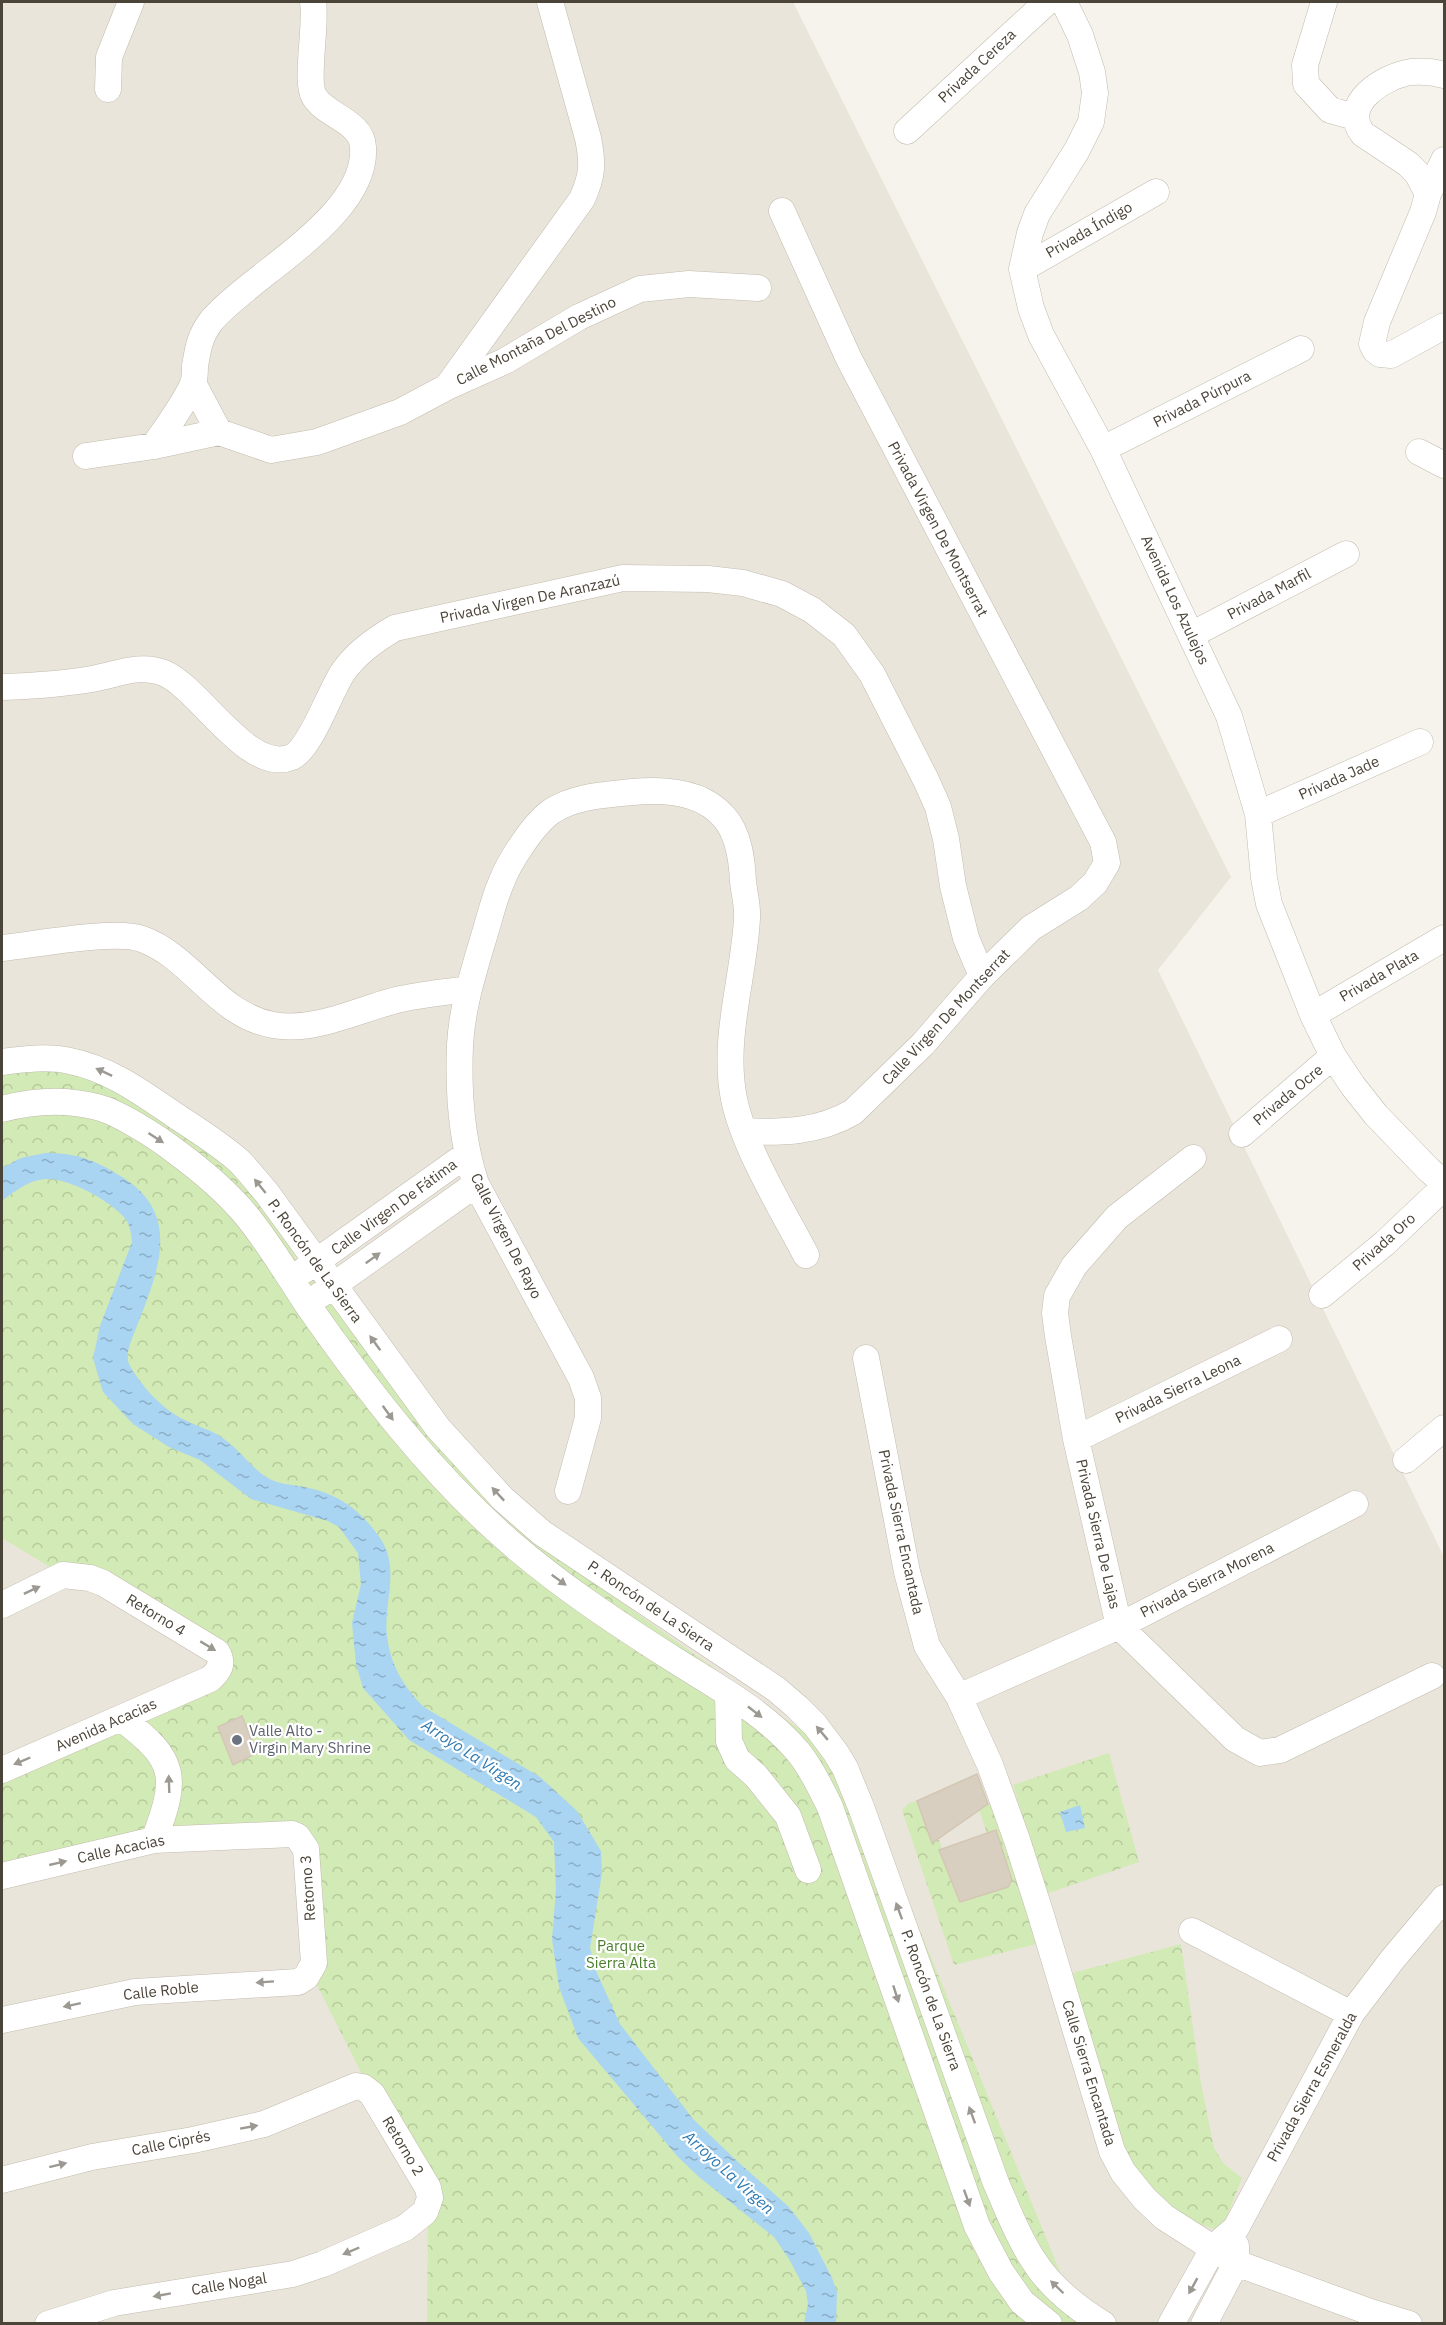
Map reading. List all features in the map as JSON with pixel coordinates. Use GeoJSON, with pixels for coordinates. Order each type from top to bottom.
{"type":"FeatureCollection","features":[{"type":"Feature","properties":{"kind":"street"},"geometry":{"type":"LineString","coordinates":[[108,89],[109,57],[131,2]]}},
{"type":"Feature","properties":{"kind":"street"},"geometry":{"type":"LineString","coordinates":[[154,446],[193,383],[198,346],[203,333],[213,319],[337,211],[354,188],[362,172],[364,145],[356,130],[325,108],[313,96],[310,82],[315,14],[313,2]]}},
{"type":"Feature","properties":{"kind":"street"},"geometry":{"type":"LineString","coordinates":[[447,387],[582,199],[591,179],[592,160],[588,138],[550,2]]}},
{"type":"Feature","properties":{"kind":"street","name":"Privada Cereza"},"geometry":{"type":"LineString","coordinates":[[907,131],[1047,2]]}},
{"type":"Feature","properties":{"kind":"street","name":"Avenida Los Azulejos"},"geometry":{"type":"LineString","coordinates":[[1064,2],[1080,35],[1092,72],[1095,93],[1091,122],[1077,150],[1037,214],[1022,268],[1031,308],[1041,335],[1103,449],[1229,716],[1258,814],[1264,878],[1269,904],[1313,1015],[1333,1056],[1376,1115],[1441,1175]]}},
{"type":"Feature","properties":{"kind":"street"},"geometry":{"type":"LineString","coordinates":[[1323,2],[1305,65],[1306,84],[1330,110],[1355,117]]}},
{"type":"Feature","properties":{"kind":"street"},"geometry":{"type":"LineString","coordinates":[[1428,194],[1417,173],[1408,164],[1363,134],[1355,117],[1357,107],[1364,97],[1397,75],[1429,72],[1444,75]]}},
{"type":"Feature","properties":{"kind":"street"},"geometry":{"type":"LineString","coordinates":[[1444,160],[1377,322],[1372,344],[1380,354],[1390,355],[1444,326]]}},
{"type":"Feature","properties":{"kind":"street","name":"Privada Índigo"},"geometry":{"type":"LineString","coordinates":[[1022,268],[1156,192]]}},
{"type":"Feature","properties":{"kind":"street","name":"Privada Virgen De Montserrat"},"geometry":{"type":"LineString","coordinates":[[782,211],[849,358],[1103,842]]}},
{"type":"Feature","properties":{"kind":"street","name":"Calle Montaña Del Destino"},"geometry":{"type":"LineString","coordinates":[[219,432],[271,450],[317,442],[400,412],[447,387],[505,361],[579,317],[640,289],[689,284],[758,288]]}},
{"type":"Feature","properties":{"kind":"street","name":"Privada Púrpura"},"geometry":{"type":"LineString","coordinates":[[1103,449],[1301,349]]}},
{"type":"Feature","properties":{"kind":"street"},"geometry":{"type":"LineString","coordinates":[[86,456],[154,446],[219,432],[193,383]]}},
{"type":"Feature","properties":{"kind":"street"},"geometry":{"type":"LineString","coordinates":[[1419,452],[1444,465]]}},
{"type":"Feature","properties":{"kind":"street","name":"Privada Marfil"},"geometry":{"type":"LineString","coordinates":[[1191,635],[1346,554]]}},
{"type":"Feature","properties":{"kind":"street","name":"Privada Virgen De Aranzazú"},"geometry":{"type":"LineString","coordinates":[[2,687],[92,679],[144,669],[162,673],[180,682],[245,746],[263,757],[282,759],[293,756],[304,745],[343,671],[374,640],[395,628],[623,578],[708,579],[743,583],[772,592],[812,610],[844,635],[872,674],[938,807],[946,839],[953,886],[966,938],[982,976]]}},
{"type":"Feature","properties":{"kind":"street","name":"Privada Jade"},"geometry":{"type":"LineString","coordinates":[[1258,814],[1420,742]]}},
{"type":"Feature","properties":{"kind":"street","name":"Calle Virgen De Rayo"},"geometry":{"type":"LineString","coordinates":[[567,1491],[588,1418],[588,1398],[580,1378],[476,1184],[466,1155],[459,1089],[460,1042],[469,989],[501,882],[536,825],[551,812],[571,801],[597,795],[660,790],[686,794],[710,806],[724,817],[735,836],[742,862],[748,916],[730,1046],[734,1101],[744,1131],[806,1256]]}},
{"type":"Feature","properties":{"kind":"street","name":"Calle Virgen De Montserrat"},"geometry":{"type":"LineString","coordinates":[[744,1131],[782,1133],[812,1128],[840,1120],[853,1112],[923,1044],[982,976],[1031,928],[1079,898],[1095,883],[1107,863],[1103,842]]}},
{"type":"Feature","properties":{"kind":"street"},"geometry":{"type":"LineString","coordinates":[[2,946],[106,937],[126,936],[141,939],[172,957],[231,1008],[270,1025],[288,1028],[307,1026],[401,999],[469,989]]}},
{"type":"Feature","properties":{"kind":"street","name":"Privada Plata"},"geometry":{"type":"LineString","coordinates":[[1313,1015],[1444,938]]}},
{"type":"Feature","properties":{"kind":"street","name":"Privada Ocre"},"geometry":{"type":"LineString","coordinates":[[1242,1134],[1333,1056]]}},
{"type":"Feature","properties":{"kind":"street","name":"P. Roncón de La Sierra"},"geometry":{"type":"LineString","coordinates":[[2,1062],[45,1058],[69,1060],[94,1067],[122,1080],[206,1136],[237,1160],[266,1192],[438,1428],[503,1500],[542,1533],[776,1689],[797,1707],[821,1733],[841,1760],[865,1818],[996,2183],[1021,2240],[1033,2261],[1054,2284],[1085,2313],[1103,2324]]}},
{"type":"Feature","properties":{"kind":"street","name":"P. Roncón de La Sierra"},"geometry":{"type":"LineString","coordinates":[[2,1109],[25,1103],[49,1102],[99,1107],[149,1134],[191,1163],[233,1200],[261,1234],[308,1304],[394,1421],[446,1481],[512,1544],[618,1622],[750,1709],[800,1754],[830,1807],[843,1841],[977,2226],[1001,2272],[1022,2302],[1049,2324]]}},
{"type":"Feature","properties":{"kind":"street","name":"Calle Virgen De Fátima"},"geometry":{"type":"LineString","coordinates":[[291,1279],[466,1155]]}},
{"type":"Feature","properties":{"kind":"street","name":"Privada Sierra De Lajas"},"geometry":{"type":"LineString","coordinates":[[1193,1158],[1117,1217],[1074,1266],[1057,1296],[1055,1313],[1058,1336],[1076,1439],[1119,1626],[1235,1739],[1260,1753],[1280,1750],[1432,1676]]}},
{"type":"Feature","properties":{"kind":"street","name":"Privada Oro"},"geometry":{"type":"LineString","coordinates":[[1322,1294],[1385,1243],[1441,1175]]}},
{"type":"Feature","properties":{"kind":"street","name":"Calle Virgen De Fátima"},"geometry":{"type":"LineString","coordinates":[[308,1304],[476,1184]]}},
{"type":"Feature","properties":{"kind":"street","name":"Privada Sierra Leona"},"geometry":{"type":"LineString","coordinates":[[1076,1439],[1279,1339]]}},
{"type":"Feature","properties":{"kind":"street","name":"Privada Sierra Encantada"},"geometry":{"type":"LineString","coordinates":[[866,1358],[907,1572],[917,1612],[927,1646],[959,1697]]}},
{"type":"Feature","properties":{"kind":"street"},"geometry":{"type":"LineString","coordinates":[[1406,1460],[1444,1428]]}},
{"type":"Feature","properties":{"kind":"street","name":"Privada Sierra Morena"},"geometry":{"type":"LineString","coordinates":[[959,1697],[1119,1626],[1355,1504]]}},
{"type":"Feature","properties":{"kind":"street","name":"Retorno 4"},"geometry":{"type":"LineString","coordinates":[[2,1605],[63,1575],[90,1578],[103,1583],[217,1652],[221,1658],[219,1671],[210,1679]]}},
{"type":"Feature","properties":{"kind":"street"},"geometry":{"type":"LineString","coordinates":[[686,1667],[703,1641]]}},
{"type":"Feature","properties":{"kind":"street","name":"Avenida Acacias"},"geometry":{"type":"LineString","coordinates":[[2,1770],[210,1679]]}},
{"type":"Feature","properties":{"kind":"street"},"geometry":{"type":"LineString","coordinates":[[728,1694],[729,1741],[737,1759],[756,1776],[788,1816],[808,1870]]}},
{"type":"Feature","properties":{"kind":"street","name":"Calle Sierra Encantada"},"geometry":{"type":"LineString","coordinates":[[959,1697],[990,1764],[1017,1840],[1112,2151],[1123,2172],[1150,2205],[1164,2217],[1236,2263],[1409,2324]]}},
{"type":"Feature","properties":{"kind":"street"},"geometry":{"type":"LineString","coordinates":[[122,1719],[147,1738],[164,1758],[171,1784],[167,1808],[154,1840]]}},
{"type":"Feature","properties":{"kind":"street","name":"Calle Acacias"},"geometry":{"type":"LineString","coordinates":[[2,1876],[154,1840],[277,1834]]}},
{"type":"Feature","properties":{"kind":"street","name":"Retorno 3"},"geometry":{"type":"LineString","coordinates":[[277,1834],[297,1836],[306,1849],[314,1963]]}},
{"type":"Feature","properties":{"kind":"street","name":"Privada Sierra Esmeralda"},"geometry":{"type":"LineString","coordinates":[[1214,2247],[1236,2228],[1351,2014],[1444,1898]]}},
{"type":"Feature","properties":{"kind":"street"},"geometry":{"type":"LineString","coordinates":[[1192,1931],[1351,2014]]}},
{"type":"Feature","properties":{"kind":"street","name":"Calle Roble"},"geometry":{"type":"LineString","coordinates":[[2,2020],[135,1992],[298,1982],[306,1977],[314,1963]]}},
{"type":"Feature","properties":{"kind":"street","name":"Retorno 2"},"geometry":{"type":"LineString","coordinates":[[336,2093],[356,2086],[368,2090],[428,2188],[430,2198],[425,2212],[405,2228]]}},
{"type":"Feature","properties":{"kind":"street","name":"Calle Ciprés"},"geometry":{"type":"LineString","coordinates":[[2,2180],[92,2157],[193,2140],[264,2124],[336,2093]]}},
{"type":"Feature","properties":{"kind":"street","name":"Calle Nogal"},"geometry":{"type":"LineString","coordinates":[[48,2324],[114,2303],[292,2274],[323,2264],[405,2228]]}},
{"type":"Feature","properties":{"kind":"street","name":"Privada Sierra Esmeralda"},"geometry":{"type":"LineString","coordinates":[[1236,2228],[1236,2263]]}},
{"type":"Feature","properties":{"kind":"street"},"geometry":{"type":"LineString","coordinates":[[1171,2324],[1214,2247]]}},
{"type":"Feature","properties":{"kind":"street"},"geometry":{"type":"LineString","coordinates":[[1204,2324],[1236,2263]]}},
{"type":"Feature","properties":{"kind":"shaded area"},"geometry":{"type":"Polygon","coordinates":[[[2,2],[793,2],[1231,877],[1158,970],[1444,1557],[1444,2323],[1080,2323],[518,1529],[2,1100],[2,2]]]}},
{"type":"Feature","properties":{"kind":"shaded area"},"geometry":{"type":"Polygon","coordinates":[[[2,1525],[260,1663],[518,2323],[2,2323],[2,1525]]]}},
{"type":"Feature","properties":{"kind":"green space","name":"Parque Sierra Alta"},"geometry":{"type":"Polygon","coordinates":[[[2,1064],[94,1067],[237,1160],[303,1269],[518,1529],[853,1767],[1081,2323],[427,2323],[428,2206],[310,1971],[306,1849],[277,1834],[2,1876],[2,1770],[230,1673],[229,1650],[63,1575],[2,1538],[2,1064]]]}},
{"type":"Feature","properties":{"kind":"green space"},"geometry":{"type":"Polygon","coordinates":[[[1109,1753],[1139,1862],[1046,1894],[1013,1785],[1109,1753]]]}},
{"type":"Feature","properties":{"kind":"green space"},"geometry":{"type":"Polygon","coordinates":[[[999,1797],[1048,1941],[954,1965],[902,1810],[909,1803],[917,1801],[931,1841],[939,1840],[960,1903],[1008,1887],[1012,1880],[996,1830],[987,1833],[979,1810],[999,1797]]]}},
{"type":"Feature","properties":{"kind":"green space"},"geometry":{"type":"Polygon","coordinates":[[[1181,1944],[1201,2083],[1214,2148],[1224,2164],[1242,2178],[1221,2232],[1163,2210],[1123,2162],[1087,2055],[1073,1973],[1181,1944]]]}},
{"type":"Feature","properties":{"kind":"water","name":"Arroyo La Virgen"},"geometry":{"type":"Polygon","coordinates":[[[45,1153],[77,1156],[103,1166],[142,1193],[154,1210],[159,1228],[160,1248],[157,1268],[128,1353],[128,1362],[145,1388],[171,1412],[224,1439],[268,1478],[338,1498],[365,1519],[386,1550],[390,1574],[387,1636],[395,1666],[410,1692],[424,1707],[540,1777],[577,1811],[601,1851],[602,1873],[590,1948],[597,1973],[620,2024],[693,2119],[789,2207],[809,2233],[837,2292],[836,2323],[804,2323],[808,2304],[806,2291],[774,2237],[699,2177],[678,2157],[578,2038],[559,1987],[552,1939],[556,1890],[554,1842],[536,1817],[409,1740],[363,1688],[356,1664],[352,1623],[361,1584],[358,1553],[339,1527],[328,1521],[251,1499],[200,1460],[169,1447],[133,1424],[103,1392],[93,1358],[100,1326],[132,1242],[130,1228],[123,1216],[109,1204],[66,1182],[48,1179],[29,1183],[2,1201],[2,1168],[21,1158],[45,1153]]]}},
{"type":"Feature","properties":{"kind":"water"},"geometry":{"type":"Polygon","coordinates":[[[1080,1805],[1085,1828],[1066,1832],[1060,1812],[1080,1805]]]}},
{"type":"Feature","properties":{"kind":"building","name":"Valle Alto - Virgin Mary Shrine"},"geometry":{"type":"Polygon","coordinates":[[[242,1716],[257,1753],[233,1765],[218,1727],[242,1716]]]}},
{"type":"Feature","properties":{"kind":"building"},"geometry":{"type":"Polygon","coordinates":[[[977,1774],[988,1804],[932,1843],[917,1801],[977,1774]]]}},
{"type":"Feature","properties":{"kind":"building"},"geometry":{"type":"Polygon","coordinates":[[[996,1830],[1012,1880],[1008,1887],[960,1902],[939,1850],[996,1830]]]}},
{"type":"Feature","properties":{"kind":"place","name":"Valle Alto - Virgin Mary Shrine"},"geometry":{"type":"Point","coordinates":[237,1740]}}]}
